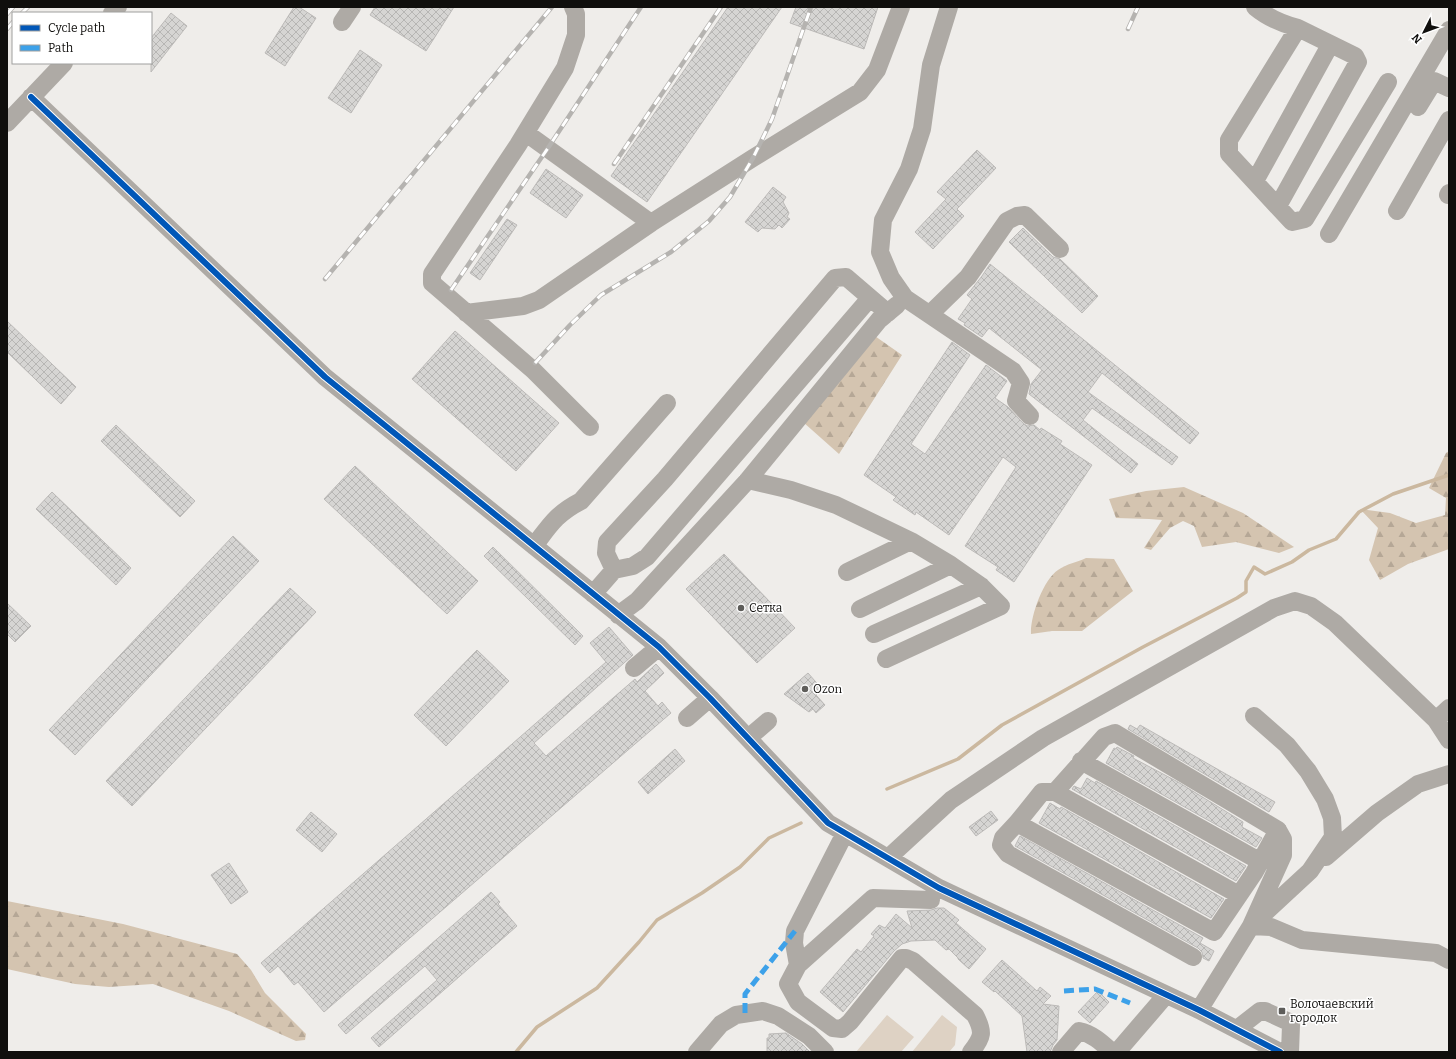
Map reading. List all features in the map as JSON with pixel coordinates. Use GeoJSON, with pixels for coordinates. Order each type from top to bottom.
{"type":"FeatureCollection","features":[{"type":"Feature","properties":{"kind":"street"},"geometry":{"type":"LineString","coordinates":[[342,22],[352,7]]}},
{"type":"Feature","properties":{"kind":"street"},"geometry":{"type":"LineString","coordinates":[[573,7],[576,14],[576,35],[565,68],[526,133],[432,274],[432,283],[533,370],[590,427]]}},
{"type":"Feature","properties":{"kind":"street"},"geometry":{"type":"LineString","coordinates":[[466,313],[523,306],[539,300],[651,223],[860,92],[877,70],[901,7]]}},
{"type":"Feature","properties":{"kind":"street"},"geometry":{"type":"LineString","coordinates":[[949,7],[931,65],[922,129],[909,169],[882,220],[880,252],[891,278],[905,298],[1013,371],[1021,383],[1016,401],[1030,416]]}},
{"type":"Feature","properties":{"kind":"street"},"geometry":{"type":"LineString","coordinates":[[1255,7],[1263,13],[1285,24],[1298,28],[1355,56],[1358,62],[1278,206]]}},
{"type":"Feature","properties":{"kind":"street"},"geometry":{"type":"LineString","coordinates":[[1298,28],[1229,140],[1229,154],[1292,222],[1305,219],[1388,82]]}},
{"type":"Feature","properties":{"kind":"street"},"geometry":{"type":"LineString","coordinates":[[1329,234],[1449,30]]}},
{"type":"Feature","properties":{"kind":"street"},"geometry":{"type":"LineString","coordinates":[[1255,181],[1330,45]]}},
{"type":"Feature","properties":{"kind":"street"},"geometry":{"type":"LineString","coordinates":[[7,123],[63,64]]}},
{"type":"Feature","properties":{"kind":"street"},"geometry":{"type":"LineString","coordinates":[[1365,197],[1407,123],[1434,81],[1449,88]]}},
{"type":"Feature","properties":{"kind":"street"},"geometry":{"type":"LineString","coordinates":[[31,97],[325,377],[659,647],[710,698],[828,823],[939,888],[1199,1010],[1280,1052]]}},
{"type":"Feature","properties":{"kind":"street"},"geometry":{"type":"LineString","coordinates":[[1398,211],[1449,120]]}},
{"type":"Feature","properties":{"kind":"street"},"geometry":{"type":"LineString","coordinates":[[526,133],[651,223]]}},
{"type":"Feature","properties":{"kind":"street"},"geometry":{"type":"LineString","coordinates":[[930,314],[968,277],[1007,221],[1017,216],[1025,215],[1060,249]]}},
{"type":"Feature","properties":{"kind":"street"},"geometry":{"type":"LineString","coordinates":[[614,570],[606,553],[608,542],[665,479],[835,278],[846,277],[888,312]]}},
{"type":"Feature","properties":{"kind":"street"},"geometry":{"type":"LineString","coordinates":[[593,594],[614,570],[633,566],[647,557],[870,298]]}},
{"type":"Feature","properties":{"kind":"street"},"geometry":{"type":"LineString","coordinates":[[618,615],[637,601],[748,480],[874,327],[888,312],[905,298]]}},
{"type":"Feature","properties":{"kind":"street"},"geometry":{"type":"LineString","coordinates":[[534,546],[554,519],[568,508],[581,501],[667,403]]}},
{"type":"Feature","properties":{"kind":"street"},"geometry":{"type":"LineString","coordinates":[[748,480],[791,490],[836,505],[911,541],[951,565],[981,586],[1000,606],[886,659]]}},
{"type":"Feature","properties":{"kind":"street"},"geometry":{"type":"LineString","coordinates":[[847,572],[911,541]]}},
{"type":"Feature","properties":{"kind":"street"},"geometry":{"type":"LineString","coordinates":[[860,609],[951,565]]}},
{"type":"Feature","properties":{"kind":"street"},"geometry":{"type":"LineString","coordinates":[[874,634],[981,586]]}},
{"type":"Feature","properties":{"kind":"street"},"geometry":{"type":"LineString","coordinates":[[888,858],[951,800],[1043,738],[1274,608],[1295,600],[1311,606],[1335,623],[1436,720],[1449,740]]}},
{"type":"Feature","properties":{"kind":"street"},"geometry":{"type":"LineString","coordinates":[[634,668],[659,647]]}},
{"type":"Feature","properties":{"kind":"street"},"geometry":{"type":"LineString","coordinates":[[687,718],[710,698]]}},
{"type":"Feature","properties":{"kind":"street"},"geometry":{"type":"LineString","coordinates":[[1436,720],[1449,708]]}},
{"type":"Feature","properties":{"kind":"street"},"geometry":{"type":"LineString","coordinates":[[1254,716],[1286,745],[1308,771],[1325,800],[1332,818],[1332,837],[1310,871]]}},
{"type":"Feature","properties":{"kind":"street"},"geometry":{"type":"LineString","coordinates":[[748,738],[768,721]]}},
{"type":"Feature","properties":{"kind":"street"},"geometry":{"type":"LineString","coordinates":[[1055,792],[1104,738],[1115,733],[1278,830],[1283,840],[1283,855],[1251,926],[1199,1010]]}},
{"type":"Feature","properties":{"kind":"street"},"geometry":{"type":"LineString","coordinates":[[1082,761],[1261,862]]}},
{"type":"Feature","properties":{"kind":"street"},"geometry":{"type":"LineString","coordinates":[[1251,926],[1310,871],[1377,813],[1418,784],[1449,774]]}},
{"type":"Feature","properties":{"kind":"street"},"geometry":{"type":"LineString","coordinates":[[1193,957],[1008,854],[1001,845],[1003,838],[1042,792],[1055,792],[1239,895]]}},
{"type":"Feature","properties":{"kind":"street"},"geometry":{"type":"LineString","coordinates":[[1017,823],[1214,932],[1261,862],[1278,830]]}},
{"type":"Feature","properties":{"kind":"street"},"geometry":{"type":"LineString","coordinates":[[798,965],[794,943],[795,931],[844,833]]}},
{"type":"Feature","properties":{"kind":"street"},"geometry":{"type":"LineString","coordinates":[[931,900],[873,898],[798,965],[788,984],[798,1002],[833,1028],[842,1029],[850,1022],[902,958],[906,958],[913,961],[975,1015],[981,1026],[981,1034],[978,1042],[971,1052]]}},
{"type":"Feature","properties":{"kind":"street"},"geometry":{"type":"LineString","coordinates":[[1251,926],[1271,928],[1302,940],[1436,953],[1449,960]]}},
{"type":"Feature","properties":{"kind":"street"},"geometry":{"type":"LineString","coordinates":[[1117,1052],[1166,995]]}},
{"type":"Feature","properties":{"kind":"street"},"geometry":{"type":"LineString","coordinates":[[697,1052],[721,1024],[736,1016],[763,1011],[778,1016],[809,1036],[825,1052]]}},
{"type":"Feature","properties":{"kind":"street"},"geometry":{"type":"LineString","coordinates":[[1237,1029],[1260,1011],[1265,1011],[1289,1022],[1291,1025],[1290,1052]]}},
{"type":"Feature","properties":{"kind":"street"},"geometry":{"type":"LineString","coordinates":[[1061,1052],[1080,1031],[1099,1040],[1112,1052]]}},
{"type":"Feature","properties":{"kind":"green space"},"geometry":{"type":"Polygon","coordinates":[[[872,334],[902,355],[839,454],[803,422],[872,334]]]}},
{"type":"Feature","properties":{"kind":"green space"},"geometry":{"type":"Polygon","coordinates":[[[1449,451],[1449,549],[1408,564],[1380,580],[1369,560],[1378,528],[1360,509],[1390,513],[1416,523],[1445,515],[1446,498],[1429,488],[1446,453],[1449,451]]]}},
{"type":"Feature","properties":{"kind":"green space"},"geometry":{"type":"Polygon","coordinates":[[[1184,487],[1243,513],[1294,547],[1279,553],[1236,542],[1202,547],[1194,526],[1183,521],[1170,528],[1151,550],[1144,548],[1162,520],[1116,518],[1109,499],[1146,491],[1184,487]]]}},
{"type":"Feature","properties":{"kind":"green space"},"geometry":{"type":"Polygon","coordinates":[[[1086,558],[1114,559],[1133,591],[1082,631],[1052,631],[1031,634],[1031,627],[1038,599],[1052,575],[1061,568],[1086,558]]]}},
{"type":"Feature","properties":{"kind":"green space"},"geometry":{"type":"Polygon","coordinates":[[[7,901],[123,924],[237,954],[251,970],[265,993],[306,1034],[305,1040],[296,1041],[229,1011],[153,984],[109,987],[75,984],[7,969],[7,901]]]}},
{"type":"Feature","properties":{"kind":"shaded area"},"geometry":{"type":"Polygon","coordinates":[[[887,1015],[914,1037],[901,1052],[856,1052],[887,1015]]]}},
{"type":"Feature","properties":{"kind":"shaded area"},"geometry":{"type":"Polygon","coordinates":[[[942,1015],[957,1027],[955,1045],[949,1052],[912,1052],[942,1015]]]}},
{"type":"Feature","properties":{"kind":"building"},"geometry":{"type":"Polygon","coordinates":[[[294,7],[299,7],[316,18],[285,66],[265,53],[294,7]]]}},
{"type":"Feature","properties":{"kind":"building"},"geometry":{"type":"Polygon","coordinates":[[[375,7],[454,7],[426,51],[370,15],[375,7]]]}},
{"type":"Feature","properties":{"kind":"building"},"geometry":{"type":"Polygon","coordinates":[[[728,7],[782,7],[647,202],[611,176],[728,7]]]}},
{"type":"Feature","properties":{"kind":"building"},"geometry":{"type":"Polygon","coordinates":[[[796,7],[878,7],[864,49],[790,23],[796,7]]]}},
{"type":"Feature","properties":{"kind":"building"},"geometry":{"type":"Polygon","coordinates":[[[171,13],[187,26],[151,72],[152,37],[171,13]]]}},
{"type":"Feature","properties":{"kind":"building"},"geometry":{"type":"Polygon","coordinates":[[[360,50],[382,65],[351,113],[328,98],[360,50]]]}},
{"type":"Feature","properties":{"kind":"building"},"geometry":{"type":"Polygon","coordinates":[[[977,150],[996,168],[957,209],[964,216],[933,249],[915,232],[946,199],[937,192],[977,150]]]}},
{"type":"Feature","properties":{"kind":"building"},"geometry":{"type":"Polygon","coordinates":[[[546,169],[583,195],[566,218],[530,193],[546,169]]]}},
{"type":"Feature","properties":{"kind":"building"},"geometry":{"type":"Polygon","coordinates":[[[773,187],[786,197],[783,202],[789,213],[787,217],[790,219],[782,228],[779,225],[775,229],[762,228],[758,232],[745,222],[773,187]]]}},
{"type":"Feature","properties":{"kind":"building"},"geometry":{"type":"Polygon","coordinates":[[[507,219],[517,225],[480,280],[470,273],[507,219]]]}},
{"type":"Feature","properties":{"kind":"building"},"geometry":{"type":"Polygon","coordinates":[[[1023,228],[1053,257],[1060,259],[1098,296],[1082,313],[1009,242],[1023,228]]]}},
{"type":"Feature","properties":{"kind":"building"},"geometry":{"type":"Polygon","coordinates":[[[990,264],[1199,433],[1190,444],[1102,373],[1088,392],[1178,457],[1172,465],[1092,408],[1083,420],[1138,464],[1131,473],[1029,394],[1031,384],[1042,370],[989,328],[982,337],[958,319],[972,299],[967,295],[990,264]]]}},
{"type":"Feature","properties":{"kind":"building"},"geometry":{"type":"Polygon","coordinates":[[[7,321],[76,387],[61,404],[7,352],[7,321]]]}},
{"type":"Feature","properties":{"kind":"building"},"geometry":{"type":"Polygon","coordinates":[[[455,331],[559,423],[516,471],[412,379],[455,331]]]}},
{"type":"Feature","properties":{"kind":"building"},"geometry":{"type":"Polygon","coordinates":[[[952,342],[970,355],[911,444],[925,454],[986,365],[1007,381],[995,398],[1008,407],[1027,426],[1034,425],[1040,430],[1041,428],[1062,441],[1060,444],[1092,465],[1014,582],[996,570],[998,567],[965,546],[1016,467],[1003,457],[949,535],[916,512],[915,515],[893,500],[896,497],[864,475],[952,342]]]}},
{"type":"Feature","properties":{"kind":"building"},"geometry":{"type":"Polygon","coordinates":[[[116,425],[195,501],[180,517],[101,441],[116,425]]]}},
{"type":"Feature","properties":{"kind":"building"},"geometry":{"type":"Polygon","coordinates":[[[355,466],[478,581],[447,614],[324,499],[355,466]]]}},
{"type":"Feature","properties":{"kind":"building"},"geometry":{"type":"Polygon","coordinates":[[[52,492],[131,568],[116,585],[36,509],[52,492]]]}},
{"type":"Feature","properties":{"kind":"building"},"geometry":{"type":"Polygon","coordinates":[[[233,536],[259,561],[75,755],[49,730],[233,536]]]}},
{"type":"Feature","properties":{"kind":"building"},"geometry":{"type":"Polygon","coordinates":[[[493,547],[583,636],[575,645],[484,556],[493,547]]]}},
{"type":"Feature","properties":{"kind":"building","name":"Сетка"},"geometry":{"type":"Polygon","coordinates":[[[724,554],[795,628],[757,663],[686,589],[724,554]]]}},
{"type":"Feature","properties":{"kind":"building"},"geometry":{"type":"Polygon","coordinates":[[[290,588],[316,612],[132,806],[106,781],[290,588]]]}},
{"type":"Feature","properties":{"kind":"building"},"geometry":{"type":"Polygon","coordinates":[[[7,603],[31,626],[15,642],[7,634],[7,603]]]}},
{"type":"Feature","properties":{"kind":"building"},"geometry":{"type":"Polygon","coordinates":[[[609,627],[633,655],[534,743],[546,756],[635,679],[637,682],[656,664],[664,673],[645,691],[658,706],[662,702],[671,713],[324,1012],[298,982],[294,985],[278,966],[270,973],[261,963],[606,662],[590,643],[609,627]]]}},
{"type":"Feature","properties":{"kind":"building"},"geometry":{"type":"Polygon","coordinates":[[[477,650],[509,681],[446,746],[414,715],[477,650]]]}},
{"type":"Feature","properties":{"kind":"building"},"geometry":{"type":"Polygon","coordinates":[[[808,673],[822,689],[816,695],[825,705],[816,713],[813,709],[809,712],[784,694],[808,673]]]}},
{"type":"Feature","properties":{"kind":"building"},"geometry":{"type":"Polygon","coordinates":[[[1130,725],[1137,729],[1140,725],[1275,802],[1269,812],[1128,729],[1130,725]]]}},
{"type":"Feature","properties":{"kind":"building"},"geometry":{"type":"Polygon","coordinates":[[[1117,747],[1134,756],[1133,758],[1178,782],[1243,822],[1242,827],[1262,838],[1256,847],[1106,763],[1114,748],[1116,749],[1117,747]]]}},
{"type":"Feature","properties":{"kind":"building"},"geometry":{"type":"Polygon","coordinates":[[[675,749],[685,761],[648,794],[638,782],[675,749]]]}},
{"type":"Feature","properties":{"kind":"building"},"geometry":{"type":"Polygon","coordinates":[[[1087,778],[1095,783],[1096,781],[1246,866],[1236,881],[1072,789],[1074,786],[1081,789],[1087,778]]]}},
{"type":"Feature","properties":{"kind":"building"},"geometry":{"type":"Polygon","coordinates":[[[1050,803],[1060,809],[1061,807],[1224,899],[1211,918],[1039,823],[1050,803]]]}},
{"type":"Feature","properties":{"kind":"building"},"geometry":{"type":"Polygon","coordinates":[[[991,811],[998,820],[976,836],[969,827],[991,811]]]}},
{"type":"Feature","properties":{"kind":"building"},"geometry":{"type":"Polygon","coordinates":[[[311,812],[337,834],[322,852],[296,830],[311,812]]]}},
{"type":"Feature","properties":{"kind":"building"},"geometry":{"type":"Polygon","coordinates":[[[1020,836],[1203,938],[1200,943],[1214,951],[1209,961],[1203,958],[1202,952],[1198,948],[1015,846],[1020,836]]]}},
{"type":"Feature","properties":{"kind":"building"},"geometry":{"type":"Polygon","coordinates":[[[229,863],[248,892],[231,904],[211,875],[229,863]]]}},
{"type":"Feature","properties":{"kind":"building"},"geometry":{"type":"Polygon","coordinates":[[[491,892],[500,902],[498,904],[517,926],[379,1047],[371,1038],[437,980],[425,966],[346,1034],[338,1025],[491,892]]]}},
{"type":"Feature","properties":{"kind":"building"},"geometry":{"type":"Polygon","coordinates":[[[944,908],[959,920],[956,923],[986,949],[969,969],[949,949],[946,950],[935,940],[911,941],[902,944],[894,951],[843,1012],[820,992],[857,949],[861,952],[874,936],[871,934],[879,925],[885,928],[896,914],[912,928],[907,911],[931,910],[944,908]]]}},
{"type":"Feature","properties":{"kind":"building"},"geometry":{"type":"Polygon","coordinates":[[[1002,960],[1037,991],[1040,987],[1051,996],[1043,1004],[1059,1006],[1057,1040],[1050,1052],[1027,1052],[1022,1016],[995,991],[994,992],[982,982],[1002,960]]]}},
{"type":"Feature","properties":{"kind":"building"},"geometry":{"type":"Polygon","coordinates":[[[1098,991],[1109,1002],[1090,1023],[1078,1012],[1098,991]]]}},
{"type":"Feature","properties":{"kind":"building"},"geometry":{"type":"Polygon","coordinates":[[[786,1033],[802,1044],[810,1052],[767,1052],[767,1038],[769,1038],[769,1034],[786,1033]]]}},
{"type":"Feature","properties":{"kind":"waterway"},"geometry":{"type":"LineString","coordinates":[[887,789],[958,759],[1002,725],[1143,647],[1237,598],[1246,592],[1246,581],[1254,567],[1265,574],[1292,562],[1309,550],[1336,539],[1359,512],[1393,494],[1449,475]]}},
{"type":"Feature","properties":{"kind":"waterway"},"geometry":{"type":"LineString","coordinates":[[516,1052],[537,1027],[597,988],[657,920],[702,893],[740,867],[769,838],[801,823]]}},
{"type":"Feature","properties":{"kind":"railway"},"geometry":{"type":"LineString","coordinates":[[7,14],[13,7]]}},
{"type":"Feature","properties":{"kind":"railway"},"geometry":{"type":"LineString","coordinates":[[23,12],[28,7]]}},
{"type":"Feature","properties":{"kind":"railway"},"geometry":{"type":"LineString","coordinates":[[325,279],[552,7]]}},
{"type":"Feature","properties":{"kind":"railway"},"geometry":{"type":"LineString","coordinates":[[451,290],[548,148],[641,7]]}},
{"type":"Feature","properties":{"kind":"railway"},"geometry":{"type":"LineString","coordinates":[[614,164],[721,7]]}},
{"type":"Feature","properties":{"kind":"railway"},"geometry":{"type":"LineString","coordinates":[[535,363],[570,325],[601,295],[671,252],[709,221],[730,197],[753,158],[772,119],[811,7]]}},
{"type":"Feature","properties":{"kind":"railway"},"geometry":{"type":"LineString","coordinates":[[1128,29],[1138,7]]}},
{"type":"Feature","properties":{"kind":"railway"},"geometry":{"type":"LineString","coordinates":[[7,29],[12,23]]}},
{"type":"Feature","properties":{"kind":"marked path"},"geometry":{"type":"LineString","coordinates":[[745,1013],[745,994],[795,931]]}},
{"type":"Feature","properties":{"kind":"marked path"},"geometry":{"type":"LineString","coordinates":[[1064,991],[1095,989],[1130,1003]]}},
{"type":"Feature","properties":{"kind":"cycle path"},"geometry":{"type":"LineString","coordinates":[[31,97],[325,377],[659,647],[710,698],[828,823],[939,888],[1199,1010],[1280,1052]]}},
{"type":"Feature","properties":{"kind":"place","name":"Сетка"},"geometry":{"type":"Point","coordinates":[741,608]}},
{"type":"Feature","properties":{"kind":"place","name":"Ozon"},"geometry":{"type":"Point","coordinates":[805,689]}},
{"type":"Feature","properties":{"kind":"place","name":"Волочаевский городок"},"geometry":{"type":"Point","coordinates":[1282,1011]}}]}
